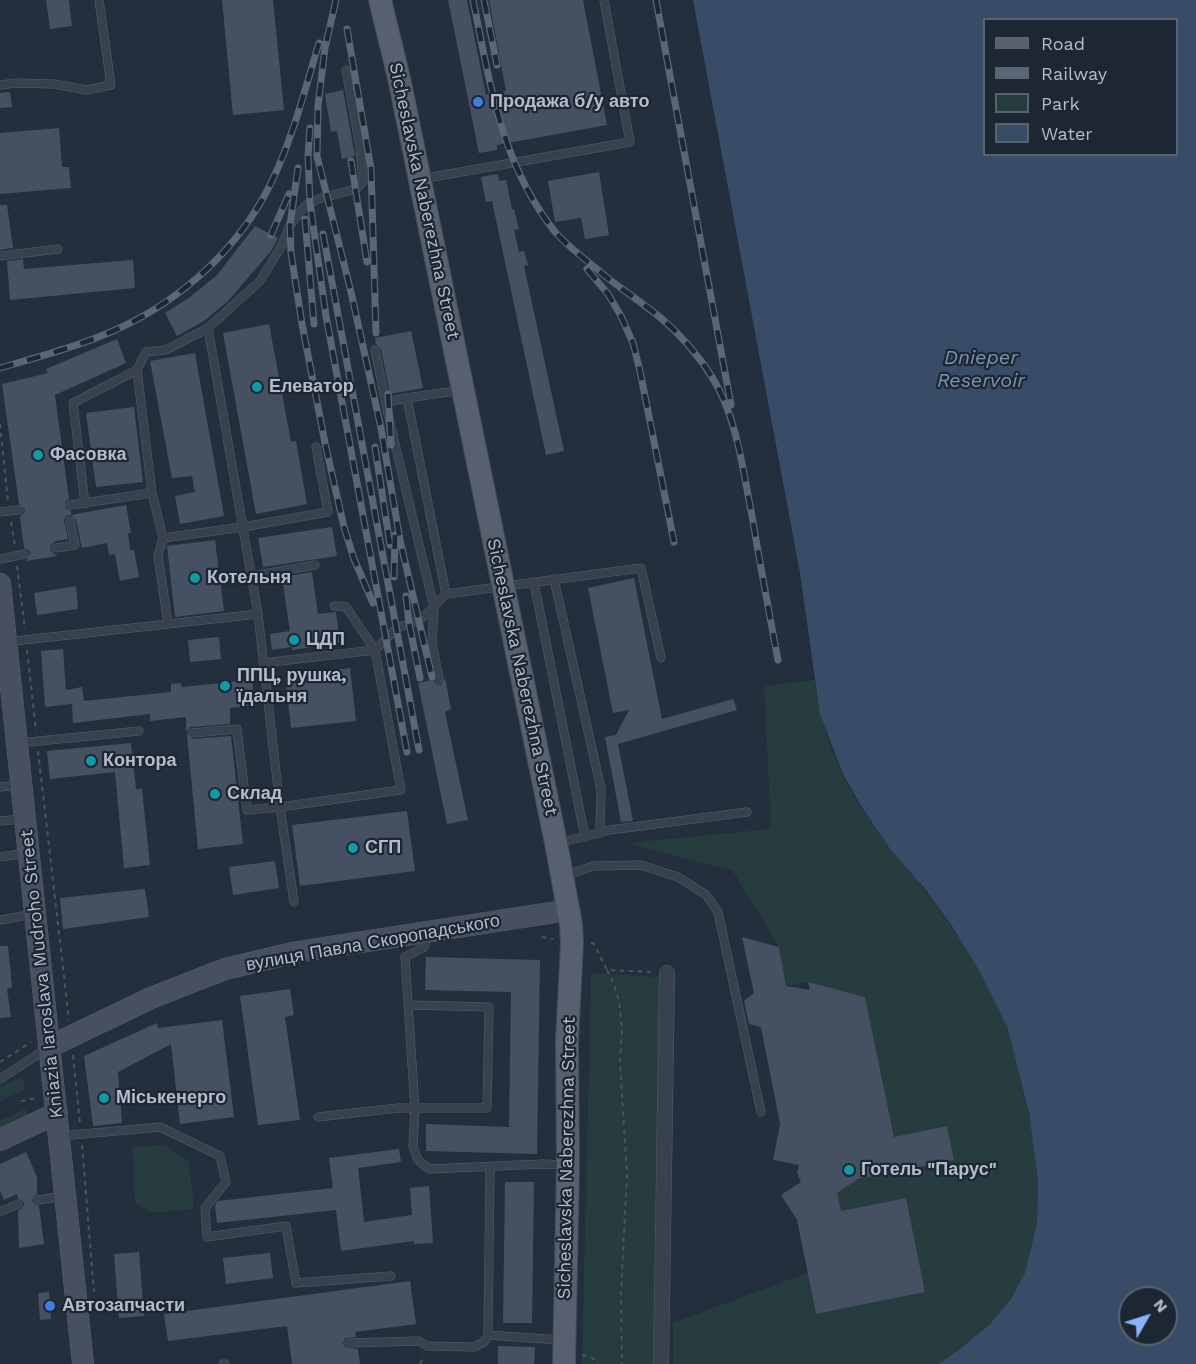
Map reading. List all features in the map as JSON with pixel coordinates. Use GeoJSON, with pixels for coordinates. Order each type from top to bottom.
{"type":"FeatureCollection","features":[{"type":"Feature","properties":{"kind":"main road","name":"Sicheslavska Naberezhna Street"},"geometry":{"type":"LineString","coordinates":[[380,0],[420,180],[569,910],[572,943],[567,1041],[568,1165],[564,1340],[573,1359]]}},
{"type":"Feature","properties":{"kind":"main road","name":"Kniazia Iaroslava Mudroho Street"},"geometry":{"type":"LineString","coordinates":[[0,584],[11,642],[6,697],[27,742],[22,785],[35,914],[41,1044],[57,1113],[70,1135],[67,1196],[84,1364]]}},
{"type":"Feature","properties":{"kind":"main road","name":"вулиця Павла Скоропадського"},"geometry":{"type":"LineString","coordinates":[[41,1044],[70,1036],[151,998],[225,969],[297,952],[569,910]]}},
{"type":"Feature","properties":{"kind":"main road"},"geometry":{"type":"LineString","coordinates":[[0,1140],[57,1113]]}},
{"type":"Feature","properties":{"kind":"street"},"geometry":{"type":"LineString","coordinates":[[661,1364],[667,973]]}},
{"type":"Feature","properties":{"kind":"lane"},"geometry":{"type":"LineString","coordinates":[[0,85],[54,84],[87,90],[111,85],[99,0]]}},
{"type":"Feature","properties":{"kind":"lane"},"geometry":{"type":"LineString","coordinates":[[420,180],[630,142],[604,0]]}},
{"type":"Feature","properties":{"kind":"lane"},"geometry":{"type":"LineString","coordinates":[[168,624],[158,556],[163,538],[152,493],[137,370],[146,352],[166,350],[208,328],[260,281],[282,245],[290,225],[305,206],[318,199],[356,189],[363,182],[360,147],[346,70]]}},
{"type":"Feature","properties":{"kind":"lane"},"geometry":{"type":"LineString","coordinates":[[0,256],[58,249]]}},
{"type":"Feature","properties":{"kind":"lane"},"geometry":{"type":"LineString","coordinates":[[208,328],[258,614],[280,807],[294,902]]}},
{"type":"Feature","properties":{"kind":"lane"},"geometry":{"type":"LineString","coordinates":[[375,350],[434,607],[432,642],[439,679]]}},
{"type":"Feature","properties":{"kind":"lane"},"geometry":{"type":"LineString","coordinates":[[85,504],[73,403],[137,370]]}},
{"type":"Feature","properties":{"kind":"lane"},"geometry":{"type":"LineString","coordinates":[[386,402],[463,390]]}},
{"type":"Feature","properties":{"kind":"lane"},"geometry":{"type":"LineString","coordinates":[[407,398],[446,594]]}},
{"type":"Feature","properties":{"kind":"lane"},"geometry":{"type":"LineString","coordinates":[[163,538],[328,512],[316,447]]}},
{"type":"Feature","properties":{"kind":"lane"},"geometry":{"type":"LineString","coordinates":[[70,505],[152,493]]}},
{"type":"Feature","properties":{"kind":"lane"},"geometry":{"type":"LineString","coordinates":[[4,512],[19,510]]}},
{"type":"Feature","properties":{"kind":"lane"},"geometry":{"type":"LineString","coordinates":[[56,548],[75,545],[70,521]]}},
{"type":"Feature","properties":{"kind":"lane"},"geometry":{"type":"LineString","coordinates":[[0,559],[25,554]]}},
{"type":"Feature","properties":{"kind":"lane"},"geometry":{"type":"LineString","coordinates":[[252,576],[315,565]]}},
{"type":"Feature","properties":{"kind":"lane"},"geometry":{"type":"LineString","coordinates":[[264,663],[375,650],[397,628],[419,620],[446,594],[641,568],[661,658]]}},
{"type":"Feature","properties":{"kind":"lane"},"geometry":{"type":"LineString","coordinates":[[554,579],[601,789],[600,833]]}},
{"type":"Feature","properties":{"kind":"lane"},"geometry":{"type":"LineString","coordinates":[[534,583],[585,837]]}},
{"type":"Feature","properties":{"kind":"lane"},"geometry":{"type":"LineString","coordinates":[[192,733],[237,729],[247,810],[401,790],[375,650],[346,607],[334,606]]}},
{"type":"Feature","properties":{"kind":"lane"},"geometry":{"type":"LineString","coordinates":[[11,642],[258,614]]}},
{"type":"Feature","properties":{"kind":"lane"},"geometry":{"type":"LineString","coordinates":[[27,742],[139,731]]}},
{"type":"Feature","properties":{"kind":"lane"},"geometry":{"type":"LineString","coordinates":[[0,787],[22,785]]}},
{"type":"Feature","properties":{"kind":"lane"},"geometry":{"type":"LineString","coordinates":[[556,843],[610,830],[747,812]]}},
{"type":"Feature","properties":{"kind":"lane"},"geometry":{"type":"LineString","coordinates":[[0,820],[25,819]]}},
{"type":"Feature","properties":{"kind":"lane"},"geometry":{"type":"LineString","coordinates":[[0,856],[29,853]]}},
{"type":"Feature","properties":{"kind":"lane"},"geometry":{"type":"LineString","coordinates":[[562,876],[593,866],[641,865],[678,877],[706,895],[718,912],[761,1112]]}},
{"type":"Feature","properties":{"kind":"lane"},"geometry":{"type":"LineString","coordinates":[[0,920],[35,914]]}},
{"type":"Feature","properties":{"kind":"lane"},"geometry":{"type":"LineString","coordinates":[[428,933],[424,947],[405,957],[410,1005],[415,1109],[413,1148],[418,1160],[429,1169],[568,1165]]}},
{"type":"Feature","properties":{"kind":"lane"},"geometry":{"type":"LineString","coordinates":[[318,1118],[398,1108],[487,1108],[489,1007],[410,1005]]}},
{"type":"Feature","properties":{"kind":"lane"},"geometry":{"type":"LineString","coordinates":[[0,1079],[41,1044]]}},
{"type":"Feature","properties":{"kind":"lane"},"geometry":{"type":"LineString","coordinates":[[70,1135],[160,1127],[220,1156],[226,1182],[205,1208],[207,1237],[286,1226],[296,1283],[391,1276]]}},
{"type":"Feature","properties":{"kind":"lane"},"geometry":{"type":"LineString","coordinates":[[349,1343],[419,1341],[427,1346],[474,1347],[484,1342],[488,1335],[490,1166]]}},
{"type":"Feature","properties":{"kind":"lane"},"geometry":{"type":"LineString","coordinates":[[38,1200],[67,1196]]}},
{"type":"Feature","properties":{"kind":"lane"},"geometry":{"type":"LineString","coordinates":[[0,1212],[18,1204]]}},
{"type":"Feature","properties":{"kind":"lane"},"geometry":{"type":"LineString","coordinates":[[488,1335],[564,1340]]}},
{"type":"Feature","properties":{"kind":"path"},"geometry":{"type":"LineString","coordinates":[[0,424],[4,512],[16,555],[11,642],[70,1036],[70,1135],[95,1295]]}},
{"type":"Feature","properties":{"kind":"path"},"geometry":{"type":"LineString","coordinates":[[594,944],[614,985],[619,1001],[622,1029],[620,1062],[627,1175],[621,1275],[622,1364]]}},
{"type":"Feature","properties":{"kind":"path"},"geometry":{"type":"LineString","coordinates":[[607,970],[667,973]]}},
{"type":"Feature","properties":{"kind":"path"},"geometry":{"type":"LineString","coordinates":[[0,1062],[41,1044]]}},
{"type":"Feature","properties":{"kind":"path"},"geometry":{"type":"LineString","coordinates":[[21,1101],[37,1098]]}},
{"type":"Feature","properties":{"kind":"path"},"geometry":{"type":"LineString","coordinates":[[573,1359],[593,1358],[597,1364]]}},
{"type":"Feature","properties":{"kind":"green space"},"geometry":{"type":"Polygon","coordinates":[[[815,680],[826,731],[845,780],[863,810],[954,930],[988,986],[1008,1029],[1030,1122],[1037,1174],[1037,1226],[1033,1251],[1018,1288],[999,1314],[964,1346],[938,1364],[673,1364],[673,1323],[807,1273],[816,1314],[925,1292],[906,1198],[841,1211],[822,1203],[858,1179],[954,1159],[947,1126],[894,1137],[865,997],[808,982],[786,986],[779,947],[733,871],[627,843],[771,829],[764,686],[815,680]]]}},
{"type":"Feature","properties":{"kind":"green space"},"geometry":{"type":"Polygon","coordinates":[[[591,973],[659,977],[653,1364],[582,1364],[591,973]]]}},
{"type":"Feature","properties":{"kind":"green space"},"geometry":{"type":"Polygon","coordinates":[[[21,1077],[26,1089],[0,1101],[0,1087],[21,1077]]]}},
{"type":"Feature","properties":{"kind":"green space"},"geometry":{"type":"Polygon","coordinates":[[[25,1109],[30,1120],[0,1134],[0,1121],[25,1109]]]}},
{"type":"Feature","properties":{"kind":"green space"},"geometry":{"type":"Polygon","coordinates":[[[165,1145],[189,1162],[194,1209],[151,1213],[135,1202],[132,1147],[165,1145]]]}},
{"type":"Feature","properties":{"kind":"water","name":"Dnieper Reservoir"},"geometry":{"type":"Polygon","coordinates":[[[693,0],[1196,0],[1196,1364],[938,1364],[990,1324],[1011,1299],[1025,1273],[1037,1224],[1038,1181],[1029,1113],[1008,1029],[980,972],[952,926],[926,890],[891,850],[843,774],[820,714],[800,573],[693,0]]]}},
{"type":"Feature","properties":{"kind":"building"},"geometry":{"type":"Polygon","coordinates":[[[46,0],[69,0],[72,26],[50,29],[46,0]]]}},
{"type":"Feature","properties":{"kind":"building"},"geometry":{"type":"Polygon","coordinates":[[[222,0],[273,0],[284,110],[233,115],[222,0]]]}},
{"type":"Feature","properties":{"kind":"building"},"geometry":{"type":"Polygon","coordinates":[[[448,0],[467,0],[486,95],[506,91],[489,0],[583,0],[607,125],[497,145],[497,150],[479,153],[448,0]]]}},
{"type":"Feature","properties":{"kind":"building"},"geometry":{"type":"Polygon","coordinates":[[[343,90],[355,156],[342,159],[337,131],[331,132],[325,94],[343,90]]]}},
{"type":"Feature","properties":{"kind":"building"},"geometry":{"type":"Polygon","coordinates":[[[10,92],[12,107],[0,108],[0,93],[10,92]]]}},
{"type":"Feature","properties":{"kind":"building"},"geometry":{"type":"Polygon","coordinates":[[[59,128],[62,167],[69,167],[71,188],[0,194],[0,133],[59,128]]]}},
{"type":"Feature","properties":{"kind":"building"},"geometry":{"type":"Polygon","coordinates":[[[599,172],[609,235],[585,239],[581,218],[555,222],[548,181],[599,172]]]}},
{"type":"Feature","properties":{"kind":"building"},"geometry":{"type":"Polygon","coordinates":[[[498,174],[499,181],[506,180],[519,229],[514,230],[519,252],[524,251],[528,265],[524,266],[564,451],[546,455],[492,201],[486,202],[481,177],[498,174]]]}},
{"type":"Feature","properties":{"kind":"building"},"geometry":{"type":"Polygon","coordinates":[[[0,205],[7,205],[13,248],[0,250],[0,205]]]}},
{"type":"Feature","properties":{"kind":"building"},"geometry":{"type":"Polygon","coordinates":[[[255,226],[278,238],[271,251],[228,301],[204,321],[177,336],[165,313],[190,297],[217,275],[255,226]]]}},
{"type":"Feature","properties":{"kind":"building"},"geometry":{"type":"Polygon","coordinates":[[[23,259],[24,269],[133,260],[135,288],[10,300],[7,261],[23,259]]]}},
{"type":"Feature","properties":{"kind":"building","name":"Елеватор"},"geometry":{"type":"Polygon","coordinates":[[[269,324],[291,442],[296,441],[307,504],[256,514],[223,333],[269,324]]]}},
{"type":"Feature","properties":{"kind":"building","name":"Елеватор"},"geometry":{"type":"Polygon","coordinates":[[[411,331],[423,388],[390,394],[381,349],[376,344],[375,338],[411,331]]]}},
{"type":"Feature","properties":{"kind":"building","name":"Фасовка"},"geometry":{"type":"Polygon","coordinates":[[[117,339],[126,363],[55,395],[69,499],[65,502],[65,508],[71,511],[71,515],[66,516],[64,520],[68,539],[55,541],[50,546],[51,551],[57,556],[26,561],[31,553],[24,548],[20,516],[25,509],[19,504],[2,384],[48,373],[46,369],[117,339]]]}},
{"type":"Feature","properties":{"kind":"building"},"geometry":{"type":"Polygon","coordinates":[[[195,353],[224,516],[180,524],[175,496],[195,492],[192,476],[172,478],[150,361],[195,353]]]}},
{"type":"Feature","properties":{"kind":"building"},"geometry":{"type":"Polygon","coordinates":[[[134,407],[143,482],[96,487],[86,413],[134,407]]]}},
{"type":"Feature","properties":{"kind":"building"},"geometry":{"type":"Polygon","coordinates":[[[126,505],[131,533],[128,533],[130,550],[134,550],[139,577],[120,581],[115,554],[109,555],[107,543],[82,548],[76,520],[71,515],[126,505]]]}},
{"type":"Feature","properties":{"kind":"building"},"geometry":{"type":"Polygon","coordinates":[[[332,527],[337,556],[263,567],[258,538],[332,527]]]}},
{"type":"Feature","properties":{"kind":"building","name":"Котельня"},"geometry":{"type":"Polygon","coordinates":[[[215,540],[224,611],[175,617],[167,546],[215,540]]]}},
{"type":"Feature","properties":{"kind":"building"},"geometry":{"type":"Polygon","coordinates":[[[312,572],[318,614],[336,612],[340,643],[292,650],[292,647],[272,650],[270,634],[290,631],[282,577],[312,572]]]}},
{"type":"Feature","properties":{"kind":"building"},"geometry":{"type":"Polygon","coordinates":[[[634,578],[662,719],[733,699],[737,710],[618,744],[633,821],[621,822],[605,737],[616,735],[629,710],[613,713],[588,588],[634,578]]]}},
{"type":"Feature","properties":{"kind":"building"},"geometry":{"type":"Polygon","coordinates":[[[76,586],[78,609],[37,615],[34,593],[76,586]]]}},
{"type":"Feature","properties":{"kind":"building"},"geometry":{"type":"Polygon","coordinates":[[[219,637],[221,659],[190,662],[188,640],[219,637]]]}},
{"type":"Feature","properties":{"kind":"building","name":"ППЦ, рушка, їдальня"},"geometry":{"type":"Polygon","coordinates":[[[63,649],[66,690],[82,687],[84,701],[171,692],[171,684],[180,683],[182,687],[252,680],[255,705],[230,708],[230,724],[191,727],[186,731],[186,717],[150,721],[150,714],[73,723],[72,704],[45,707],[41,651],[63,649]]]}},
{"type":"Feature","properties":{"kind":"building"},"geometry":{"type":"Polygon","coordinates":[[[350,668],[356,721],[291,728],[285,676],[350,668]]]}},
{"type":"Feature","properties":{"kind":"building"},"geometry":{"type":"Polygon","coordinates":[[[445,678],[451,709],[445,712],[468,820],[447,824],[418,683],[433,680],[436,684],[441,685],[445,678]]]}},
{"type":"Feature","properties":{"kind":"building","name":"Склад"},"geometry":{"type":"Polygon","coordinates":[[[187,735],[193,739],[231,736],[243,844],[198,849],[187,735]]]}},
{"type":"Feature","properties":{"kind":"building"},"geometry":{"type":"Polygon","coordinates":[[[131,743],[136,789],[142,789],[150,865],[124,868],[115,772],[50,779],[47,751],[131,743]]]}},
{"type":"Feature","properties":{"kind":"building","name":"СГП"},"geometry":{"type":"Polygon","coordinates":[[[407,811],[415,871],[300,886],[292,825],[407,811]]]}},
{"type":"Feature","properties":{"kind":"building"},"geometry":{"type":"Polygon","coordinates":[[[275,861],[279,888],[233,895],[229,867],[275,861]]]}},
{"type":"Feature","properties":{"kind":"building"},"geometry":{"type":"Polygon","coordinates":[[[145,889],[149,917],[63,929],[60,898],[145,889]]]}},
{"type":"Feature","properties":{"kind":"building"},"geometry":{"type":"Polygon","coordinates":[[[742,937],[779,947],[786,986],[810,990],[808,982],[865,997],[894,1137],[947,1126],[954,1160],[858,1179],[837,1193],[841,1211],[906,1198],[925,1292],[816,1314],[797,1220],[781,1195],[801,1182],[797,1173],[799,1165],[773,1160],[780,1124],[761,1027],[749,1024],[744,1001],[754,993],[742,937]]]}},
{"type":"Feature","properties":{"kind":"building"},"geometry":{"type":"Polygon","coordinates":[[[0,946],[8,946],[12,987],[7,989],[11,1017],[0,1018],[0,946]]]}},
{"type":"Feature","properties":{"kind":"building"},"geometry":{"type":"Polygon","coordinates":[[[426,957],[540,960],[537,1154],[426,1151],[426,1124],[509,1127],[511,992],[425,990],[426,957]]]}},
{"type":"Feature","properties":{"kind":"building"},"geometry":{"type":"Polygon","coordinates":[[[290,989],[294,1015],[285,1017],[300,1120],[258,1125],[240,996],[290,989]]]}},
{"type":"Feature","properties":{"kind":"building"},"geometry":{"type":"Polygon","coordinates":[[[222,1020],[234,1117],[180,1124],[171,1044],[118,1072],[122,1123],[93,1126],[84,1056],[157,1023],[158,1028],[222,1020]]]}},
{"type":"Feature","properties":{"kind":"building"},"geometry":{"type":"Polygon","coordinates":[[[399,1149],[401,1162],[358,1168],[364,1222],[412,1215],[410,1188],[429,1186],[433,1243],[414,1244],[414,1241],[341,1251],[336,1210],[217,1223],[215,1205],[218,1201],[333,1188],[329,1158],[399,1149]]]}},
{"type":"Feature","properties":{"kind":"building"},"geometry":{"type":"Polygon","coordinates":[[[26,1152],[37,1177],[37,1194],[32,1200],[39,1206],[44,1244],[19,1248],[18,1211],[23,1207],[24,1202],[18,1198],[17,1194],[4,1200],[0,1191],[0,1164],[26,1152]]]}},
{"type":"Feature","properties":{"kind":"building"},"geometry":{"type":"Polygon","coordinates":[[[505,1182],[534,1182],[532,1323],[503,1323],[505,1182]]]}},
{"type":"Feature","properties":{"kind":"building"},"geometry":{"type":"Polygon","coordinates":[[[139,1252],[144,1316],[119,1318],[114,1254],[139,1252]]]}},
{"type":"Feature","properties":{"kind":"building"},"geometry":{"type":"Polygon","coordinates":[[[270,1253],[273,1278],[226,1284],[223,1258],[270,1253]]]}},
{"type":"Feature","properties":{"kind":"building"},"geometry":{"type":"Polygon","coordinates":[[[410,1281],[416,1324],[355,1332],[356,1337],[345,1338],[343,1344],[346,1348],[358,1349],[360,1364],[292,1364],[287,1326],[168,1341],[164,1314],[410,1281]]]}},
{"type":"Feature","properties":{"kind":"building"},"geometry":{"type":"Polygon","coordinates":[[[49,1292],[51,1319],[40,1320],[38,1293],[49,1292]]]}},
{"type":"Feature","properties":{"kind":"building"},"geometry":{"type":"Polygon","coordinates":[[[498,1346],[535,1347],[534,1364],[498,1364],[498,1346]]]}},
{"type":"Feature","properties":{"kind":"railway"},"geometry":{"type":"LineString","coordinates":[[336,0],[325,48],[318,106],[317,156],[351,292],[381,428],[400,540],[432,677]]}},
{"type":"Feature","properties":{"kind":"railway"},"geometry":{"type":"LineString","coordinates":[[473,0],[500,122],[522,180],[537,207],[556,233],[571,247],[676,332],[701,361],[721,393],[728,409],[742,463],[778,660]]}},
{"type":"Feature","properties":{"kind":"railway"},"geometry":{"type":"LineString","coordinates":[[484,0],[497,65]]}},
{"type":"Feature","properties":{"kind":"railway"},"geometry":{"type":"LineString","coordinates":[[656,0],[731,405]]}},
{"type":"Feature","properties":{"kind":"railway"},"geometry":{"type":"LineString","coordinates":[[347,29],[371,169],[376,333]]}},
{"type":"Feature","properties":{"kind":"railway"},"geometry":{"type":"LineString","coordinates":[[0,368],[113,331],[162,305],[206,270],[243,229],[272,181],[292,130],[319,43]]}},
{"type":"Feature","properties":{"kind":"railway"},"geometry":{"type":"LineString","coordinates":[[310,128],[308,156],[310,203],[326,316],[407,752]]}},
{"type":"Feature","properties":{"kind":"railway"},"geometry":{"type":"LineString","coordinates":[[351,161],[367,262]]}},
{"type":"Feature","properties":{"kind":"railway"},"geometry":{"type":"LineString","coordinates":[[298,168],[290,225],[291,253],[302,324],[344,527],[354,559],[373,603]]}},
{"type":"Feature","properties":{"kind":"railway"},"geometry":{"type":"LineString","coordinates":[[271,235],[289,194]]}},
{"type":"Feature","properties":{"kind":"railway"},"geometry":{"type":"LineString","coordinates":[[305,219],[314,324]]}},
{"type":"Feature","properties":{"kind":"railway"},"geometry":{"type":"LineString","coordinates":[[323,234],[419,750]]}},
{"type":"Feature","properties":{"kind":"railway"},"geometry":{"type":"LineString","coordinates":[[587,269],[608,294],[633,343],[674,542]]}},
{"type":"Feature","properties":{"kind":"railway"},"geometry":{"type":"LineString","coordinates":[[388,394],[391,445]]}},
{"type":"Feature","properties":{"kind":"railway"},"geometry":{"type":"LineString","coordinates":[[375,447],[390,545]]}},
{"type":"Feature","properties":{"kind":"railway"},"geometry":{"type":"LineString","coordinates":[[394,577],[395,535]]}},
{"type":"Feature","properties":{"kind":"railway"},"geometry":{"type":"LineString","coordinates":[[406,596],[420,678]]}},
{"type":"Feature","properties":{"kind":"place","name":"Продажа б/у авто"},"geometry":{"type":"Point","coordinates":[478,102]}},
{"type":"Feature","properties":{"kind":"place","name":"Елеватор"},"geometry":{"type":"Point","coordinates":[257,387]}},
{"type":"Feature","properties":{"kind":"place","name":"Фасовка"},"geometry":{"type":"Point","coordinates":[38,455]}},
{"type":"Feature","properties":{"kind":"place","name":"Котельня"},"geometry":{"type":"Point","coordinates":[195,578]}},
{"type":"Feature","properties":{"kind":"place","name":"ЦДП"},"geometry":{"type":"Point","coordinates":[294,640]}},
{"type":"Feature","properties":{"kind":"place","name":"ППЦ, рушка, їдальня"},"geometry":{"type":"Point","coordinates":[225,686]}},
{"type":"Feature","properties":{"kind":"place","name":"Контора"},"geometry":{"type":"Point","coordinates":[91,761]}},
{"type":"Feature","properties":{"kind":"place","name":"Склад"},"geometry":{"type":"Point","coordinates":[215,794]}},
{"type":"Feature","properties":{"kind":"place","name":"СГП"},"geometry":{"type":"Point","coordinates":[353,848]}},
{"type":"Feature","properties":{"kind":"place","name":"Міськенерго"},"geometry":{"type":"Point","coordinates":[104,1098]}},
{"type":"Feature","properties":{"kind":"place","name":"Готель \"Парус\""},"geometry":{"type":"Point","coordinates":[849,1170]}},
{"type":"Feature","properties":{"kind":"place","name":"Автозапчасти"},"geometry":{"type":"Point","coordinates":[50,1306]}}]}
